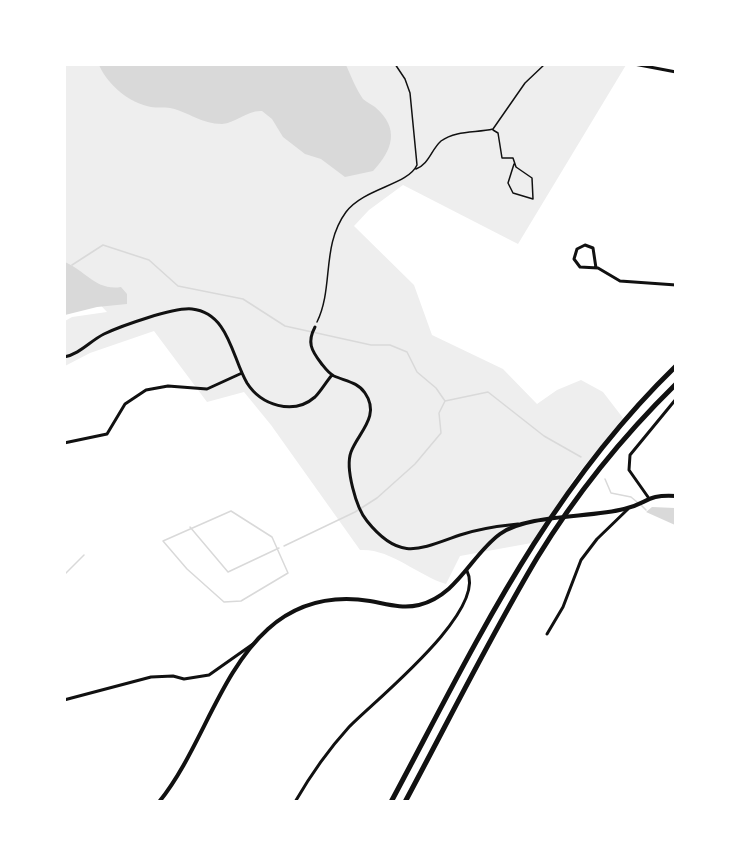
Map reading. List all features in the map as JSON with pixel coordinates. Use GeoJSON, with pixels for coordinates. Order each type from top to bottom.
{"type":"FeatureCollection","features":[{"type":"Feature","properties":{"kind":"highway"},"geometry":{"type":"LineString","coordinates":[[391,801],[498,602],[543,526],[617,428],[675,366]]}},
{"type":"Feature","properties":{"kind":"highway"},"geometry":{"type":"LineString","coordinates":[[405,801],[517,592],[560,524],[610,456],[675,384]]}},
{"type":"Feature","properties":{"kind":"street"},"geometry":{"type":"LineString","coordinates":[[634,64],[675,72]]}},
{"type":"Feature","properties":{"kind":"street"},"geometry":{"type":"LineString","coordinates":[[596,268],[593,248],[585,245],[577,249],[574,255],[577,265],[583,268],[596,268],[620,281],[675,285]]}},
{"type":"Feature","properties":{"kind":"street"},"geometry":{"type":"LineString","coordinates":[[64,357],[74,355],[103,335],[171,311],[193,309],[209,316],[223,330],[235,350],[243,373],[258,394],[285,408],[313,398],[332,375]]}},
{"type":"Feature","properties":{"kind":"street"},"geometry":{"type":"LineString","coordinates":[[315,327],[311,333],[310,344],[313,353],[332,375],[359,386],[367,395],[370,405],[366,429],[350,457],[358,506],[384,540],[405,549],[431,547],[465,533],[632,507]]}},
{"type":"Feature","properties":{"kind":"street"},"geometry":{"type":"LineString","coordinates":[[64,443],[107,434],[125,404],[149,388],[172,386],[207,389],[243,373]]}},
{"type":"Feature","properties":{"kind":"street"},"geometry":{"type":"LineString","coordinates":[[646,498],[629,470],[630,455],[675,399]]}},
{"type":"Feature","properties":{"kind":"street"},"geometry":{"type":"LineString","coordinates":[[547,634],[563,607],[581,560],[597,539],[632,507],[646,498],[675,496]]}},
{"type":"Feature","properties":{"kind":"street"},"geometry":{"type":"LineString","coordinates":[[64,700],[151,677],[173,676],[184,679],[209,675],[256,642],[283,618],[316,602],[337,599],[398,606],[420,604],[438,597],[467,571],[490,542],[518,524]]}},
{"type":"Feature","properties":{"kind":"street"},"geometry":{"type":"LineString","coordinates":[[295,801],[349,728],[407,675],[454,619],[467,591],[469,577],[467,571]]}},
{"type":"Feature","properties":{"kind":"street"},"geometry":{"type":"LineString","coordinates":[[159,801],[177,779],[233,675],[256,642]]}},
{"type":"Feature","properties":{"kind":"path"},"geometry":{"type":"LineString","coordinates":[[395,64],[405,79],[410,93],[417,157],[414,170]]}},
{"type":"Feature","properties":{"kind":"path"},"geometry":{"type":"LineString","coordinates":[[493,129],[525,82],[545,64]]}},
{"type":"Feature","properties":{"kind":"path"},"geometry":{"type":"LineString","coordinates":[[315,327],[325,304],[328,257],[343,216],[364,195],[397,181],[428,161],[443,140],[456,134],[493,129],[498,133],[502,158],[513,158],[514,164],[508,183],[513,193],[522,198],[533,199],[532,178],[514,164]]}},
{"type":"Feature","properties":{"kind":"shaded area"},"geometry":{"type":"Polygon","coordinates":[[[65,65],[626,65],[518,244],[403,185],[369,210],[354,226],[414,285],[432,335],[503,369],[537,404],[557,390],[581,380],[603,392],[623,418],[573,480],[537,542],[460,556],[446,584],[435,580],[382,553],[360,550],[271,425],[244,392],[207,402],[154,331],[90,353],[65,366],[65,321],[72,317],[107,312],[89,293],[65,279],[65,65]]]}},
{"type":"Feature","properties":{"kind":"shaded area"},"geometry":{"type":"Polygon","coordinates":[[[99,65],[346,65],[363,99],[375,107],[388,123],[391,131],[389,147],[373,171],[345,177],[321,159],[305,154],[283,137],[272,119],[262,111],[251,112],[222,124],[201,120],[170,108],[143,105],[120,92],[99,65]]]}},
{"type":"Feature","properties":{"kind":"shaded area"},"geometry":{"type":"Polygon","coordinates":[[[65,262],[98,283],[121,287],[127,294],[127,304],[97,307],[65,315],[65,262]]]}},
{"type":"Feature","properties":{"kind":"shaded area"},"geometry":{"type":"Polygon","coordinates":[[[652,507],[675,508],[675,525],[646,512],[652,507]]]}},
{"type":"Feature","properties":{"kind":"waterway"},"geometry":{"type":"LineString","coordinates":[[72,265],[103,245],[149,260],[178,286],[243,299],[285,326],[371,345],[390,345],[407,352],[417,372],[436,388],[445,401],[488,392],[544,436],[581,457]]}},
{"type":"Feature","properties":{"kind":"waterway"},"geometry":{"type":"LineString","coordinates":[[284,546],[355,512],[377,498],[415,464],[441,433],[439,413],[445,401]]}},
{"type":"Feature","properties":{"kind":"waterway"},"geometry":{"type":"LineString","coordinates":[[605,479],[611,493],[631,497],[637,502]]}},
{"type":"Feature","properties":{"kind":"waterway"},"geometry":{"type":"LineString","coordinates":[[641,505],[646,510]]}},
{"type":"Feature","properties":{"kind":"waterway"},"geometry":{"type":"LineString","coordinates":[[231,511],[272,537],[288,573],[241,601],[224,602],[187,569],[163,541],[231,511]]}},
{"type":"Feature","properties":{"kind":"waterway"},"geometry":{"type":"LineString","coordinates":[[190,527],[228,572],[279,548]]}},
{"type":"Feature","properties":{"kind":"waterway"},"geometry":{"type":"LineString","coordinates":[[64,575],[84,555]]}}]}
